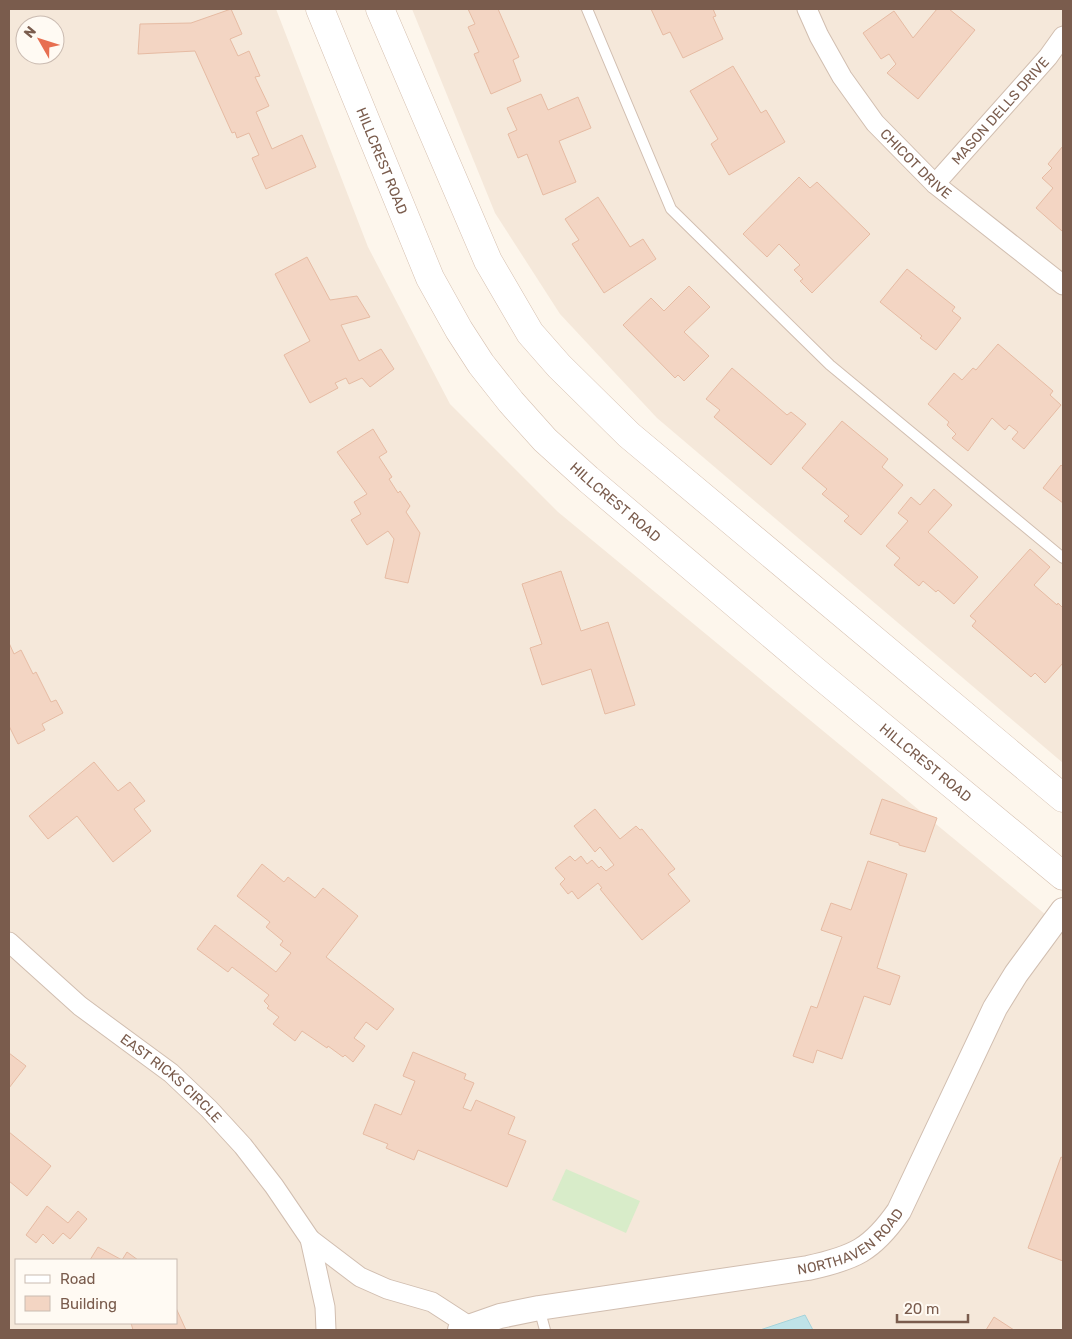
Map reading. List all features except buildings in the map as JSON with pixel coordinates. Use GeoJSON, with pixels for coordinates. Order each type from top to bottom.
{"type":"FeatureCollection","features":[{"type":"Feature","properties":{"kind":"main road","name":"HILLCREST ROAD"},"geometry":{"type":"LineString","coordinates":[[320,9],[430,278],[459,330],[481,364],[511,402],[545,440],[588,479],[822,677],[1063,876]]}},
{"type":"Feature","properties":{"kind":"main road"},"geometry":{"type":"LineString","coordinates":[[380,9],[488,261],[530,333],[559,366],[629,435],[1063,798]]}},
{"type":"Feature","properties":{"kind":"street","name":"CHICOT DRIVE"},"geometry":{"type":"LineString","coordinates":[[806,9],[842,77],[875,123],[935,184],[1063,285]]}},
{"type":"Feature","properties":{"kind":"street","name":"MASON DELLS DRIVE"},"geometry":{"type":"LineString","coordinates":[[935,184],[1048,57],[1063,36]]}},
{"type":"Feature","properties":{"kind":"street","name":"NORTHAVEN ROAD"},"geometry":{"type":"LineString","coordinates":[[465,1328],[500,1316],[539,1308],[808,1268],[857,1254],[873,1243],[899,1211],[995,1008],[1016,974],[1063,910]]}},
{"type":"Feature","properties":{"kind":"street","name":"EAST RICKS CIRCLE"},"geometry":{"type":"LineString","coordinates":[[9,942],[80,1006],[171,1073],[209,1109],[243,1146],[274,1186],[310,1239],[360,1277],[387,1289],[432,1302],[465,1328]]}},
{"type":"Feature","properties":{"kind":"street","name":"EAST RICKS CIRCLE"},"geometry":{"type":"LineString","coordinates":[[310,1239],[326,1307],[326,1330]]}},
{"type":"Feature","properties":{"kind":"lane"},"geometry":{"type":"LineString","coordinates":[[587,9],[671,209],[830,365],[1063,558]]}},
{"type":"Feature","properties":{"kind":"lane"},"geometry":{"type":"LineString","coordinates":[[539,1308],[545,1330]]}},
{"type":"Feature","properties":{"kind":"shaded area"},"geometry":{"type":"Polygon","coordinates":[[[9,9],[276,9],[368,247],[450,404],[558,512],[1063,929],[1063,1330],[9,1330],[9,9]]]}},
{"type":"Feature","properties":{"kind":"shaded area"},"geometry":{"type":"Polygon","coordinates":[[[412,9],[1063,9],[1063,763],[657,418],[560,314],[495,213],[412,9]]]}},
{"type":"Feature","properties":{"kind":"green space"},"geometry":{"type":"Polygon","coordinates":[[[566,1169],[640,1201],[626,1233],[552,1200],[566,1169]]]}},
{"type":"Feature","properties":{"kind":"water"},"geometry":{"type":"Polygon","coordinates":[[[805,1315],[813,1330],[760,1330],[805,1315]]]}}]}
